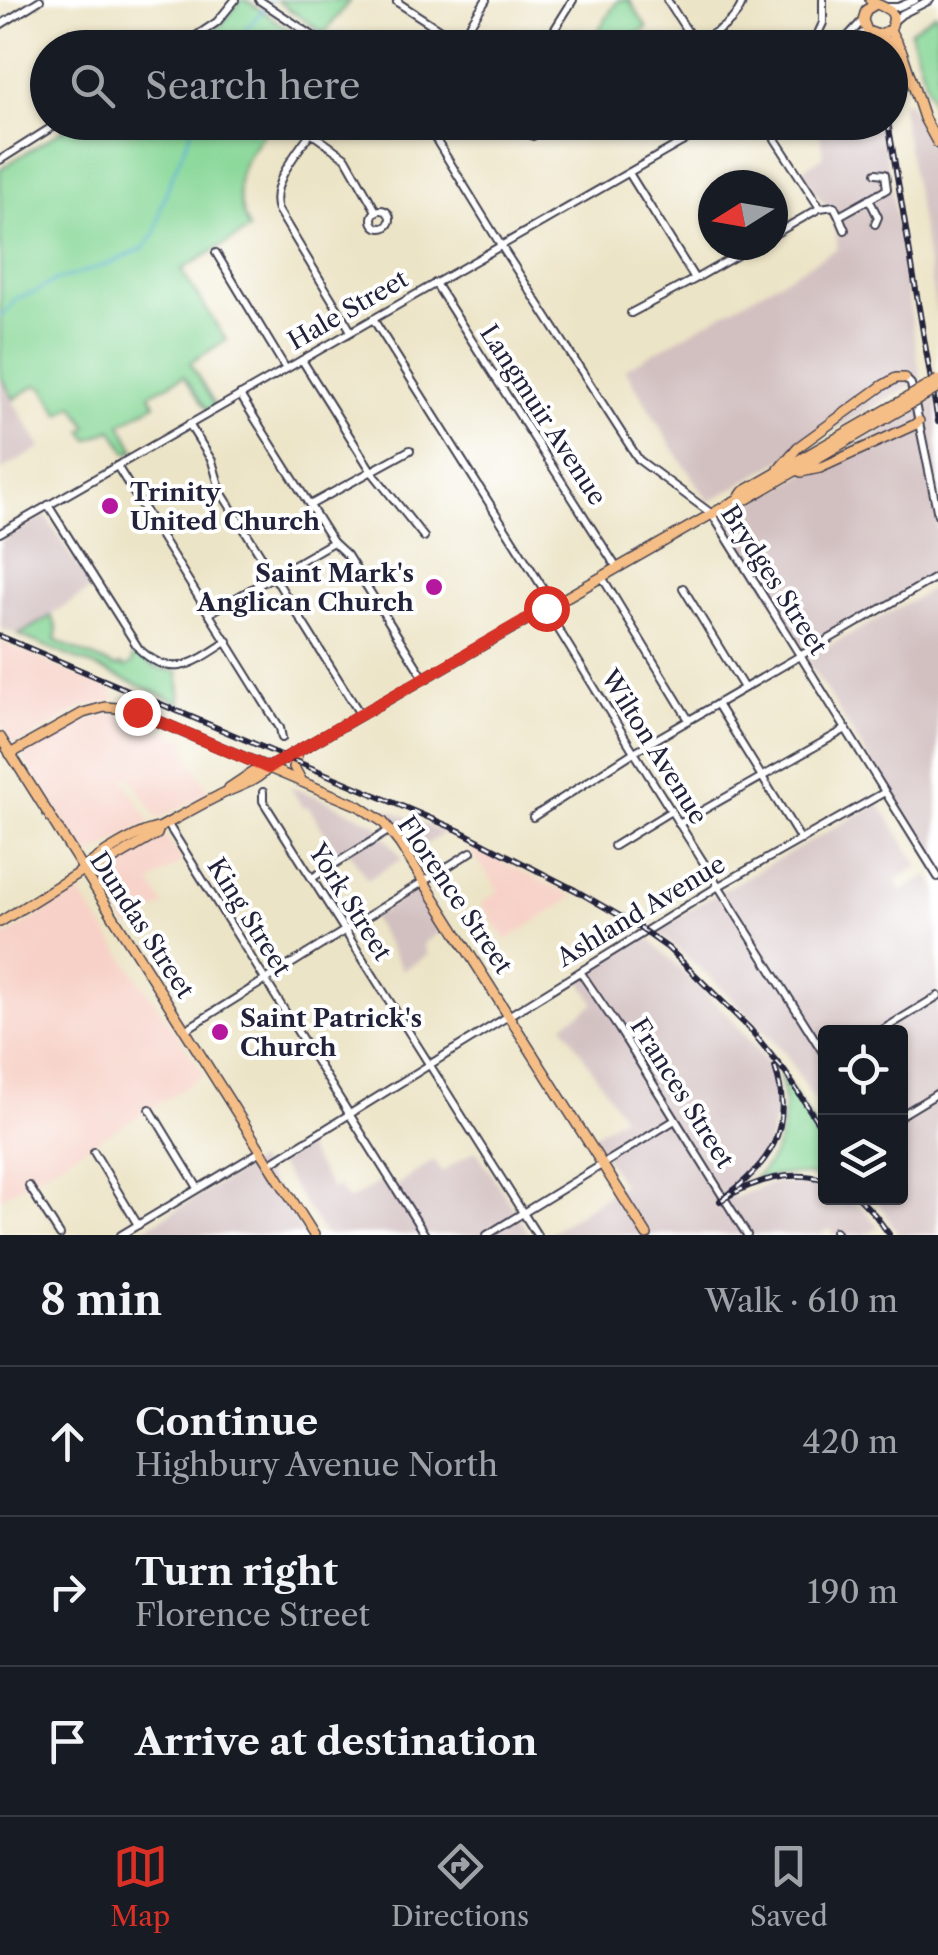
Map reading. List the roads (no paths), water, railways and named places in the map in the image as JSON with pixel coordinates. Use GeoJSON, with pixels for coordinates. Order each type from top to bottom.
{"type":"FeatureCollection","features":[{"type":"Feature","properties":{"kind":"main road"},"geometry":{"type":"LineString","coordinates":[[870,7],[892,13],[894,30]]}},
{"type":"Feature","properties":{"kind":"main road"},"geometry":{"type":"LineString","coordinates":[[885,30],[892,25]]}},
{"type":"Feature","properties":{"kind":"main road"},"geometry":{"type":"LineString","coordinates":[[908,70],[924,118],[938,144]]}},
{"type":"Feature","properties":{"kind":"main road"},"geometry":{"type":"LineString","coordinates":[[774,475],[798,448],[888,383],[905,378]]}},
{"type":"Feature","properties":{"kind":"main road"},"geometry":{"type":"LineString","coordinates":[[0,922],[153,827],[223,792],[253,772],[268,768],[738,499],[747,499],[789,475],[938,380]]}},
{"type":"Feature","properties":{"kind":"main road"},"geometry":{"type":"LineString","coordinates":[[738,499],[742,492],[938,388]]}},
{"type":"Feature","properties":{"kind":"main road"},"geometry":{"type":"LineString","coordinates":[[789,475],[820,468],[918,420]]}},
{"type":"Feature","properties":{"kind":"main road"},"geometry":{"type":"LineString","coordinates":[[905,429],[922,435]]}},
{"type":"Feature","properties":{"kind":"main road","name":"Florence Street"},"geometry":{"type":"LineString","coordinates":[[10,754],[83,713],[105,707],[130,710],[359,806],[384,822],[647,1235]]}},
{"type":"Feature","properties":{"kind":"main road","name":"Dundas Street"},"geometry":{"type":"LineString","coordinates":[[0,737],[314,1235]]}},
{"type":"Feature","properties":{"kind":"main road"},"geometry":{"type":"LineString","coordinates":[[298,751],[294,767],[302,781]]}},
{"type":"Feature","properties":{"kind":"street"},"geometry":{"type":"LineString","coordinates":[[0,25],[29,3],[40,0]]}},
{"type":"Feature","properties":{"kind":"street"},"geometry":{"type":"LineString","coordinates":[[205,30],[235,0]]}},
{"type":"Feature","properties":{"kind":"street"},"geometry":{"type":"LineString","coordinates":[[260,0],[304,30]]}},
{"type":"Feature","properties":{"kind":"street"},"geometry":{"type":"LineString","coordinates":[[398,0],[436,30]]}},
{"type":"Feature","properties":{"kind":"street"},"geometry":{"type":"LineString","coordinates":[[467,30],[486,0]]}},
{"type":"Feature","properties":{"kind":"street"},"geometry":{"type":"LineString","coordinates":[[554,30],[573,0]]}},
{"type":"Feature","properties":{"kind":"street"},"geometry":{"type":"LineString","coordinates":[[668,0],[687,30]]}},
{"type":"Feature","properties":{"kind":"street"},"geometry":{"type":"LineString","coordinates":[[717,30],[739,14],[744,0]]}},
{"type":"Feature","properties":{"kind":"street"},"geometry":{"type":"LineString","coordinates":[[820,30],[823,0]]}},
{"type":"Feature","properties":{"kind":"street"},"geometry":{"type":"LineString","coordinates":[[852,30],[870,7],[898,6],[914,0]]}},
{"type":"Feature","properties":{"kind":"street"},"geometry":{"type":"LineString","coordinates":[[892,25],[902,14],[930,0]]}},
{"type":"Feature","properties":{"kind":"street"},"geometry":{"type":"LineString","coordinates":[[0,160],[32,140]]}},
{"type":"Feature","properties":{"kind":"street"},"geometry":{"type":"LineString","coordinates":[[306,140],[280,179],[275,201],[351,331]]}},
{"type":"Feature","properties":{"kind":"street"},"geometry":{"type":"LineString","coordinates":[[321,140],[346,158],[376,212]]}},
{"type":"Feature","properties":{"kind":"street","name":"Brydges Street"},"geometry":{"type":"LineString","coordinates":[[436,140],[639,460],[712,514],[938,877]]}},
{"type":"Feature","properties":{"kind":"street","name":"Hale Street"},"geometry":{"type":"LineString","coordinates":[[0,533],[686,140]]}},
{"type":"Feature","properties":{"kind":"street"},"geometry":{"type":"LineString","coordinates":[[776,140],[820,208]]}},
{"type":"Feature","properties":{"kind":"street"},"geometry":{"type":"LineString","coordinates":[[629,173],[695,279]]}},
{"type":"Feature","properties":{"kind":"street"},"geometry":{"type":"LineString","coordinates":[[840,216],[887,189],[885,174],[876,173]]}},
{"type":"Feature","properties":{"kind":"street"},"geometry":{"type":"LineString","coordinates":[[870,199],[878,217],[875,224]]}},
{"type":"Feature","properties":{"kind":"street"},"geometry":{"type":"LineString","coordinates":[[788,226],[820,208],[834,206],[845,230]]}},
{"type":"Feature","properties":{"kind":"street"},"geometry":{"type":"LineString","coordinates":[[216,253],[286,369]]}},
{"type":"Feature","properties":{"kind":"street"},"geometry":{"type":"LineString","coordinates":[[631,313],[729,260]]}},
{"type":"Feature","properties":{"kind":"street","name":"Langmuir Avenue"},"geometry":{"type":"LineString","coordinates":[[435,283],[616,568]]}},
{"type":"Feature","properties":{"kind":"street","name":"Wilton Avenue"},"geometry":{"type":"LineString","coordinates":[[373,319],[550,606],[670,811],[818,1044]]}},
{"type":"Feature","properties":{"kind":"street"},"geometry":{"type":"LineString","coordinates":[[302,360],[372,472],[424,537]]}},
{"type":"Feature","properties":{"kind":"street"},"geometry":{"type":"LineString","coordinates":[[905,378],[911,384],[938,515]]}},
{"type":"Feature","properties":{"kind":"street"},"geometry":{"type":"LineString","coordinates":[[240,395],[333,542],[347,554],[424,678]]}},
{"type":"Feature","properties":{"kind":"street"},"geometry":{"type":"LineString","coordinates":[[189,424],[212,461],[222,492],[360,714]]}},
{"type":"Feature","properties":{"kind":"street"},"geometry":{"type":"LineString","coordinates":[[310,505],[410,450]]}},
{"type":"Feature","properties":{"kind":"street"},"geometry":{"type":"LineString","coordinates":[[117,466],[228,641],[280,728],[282,738]]}},
{"type":"Feature","properties":{"kind":"street"},"geometry":{"type":"LineString","coordinates":[[48,505],[139,649],[150,659],[165,667],[179,668],[228,641]]}},
{"type":"Feature","properties":{"kind":"street"},"geometry":{"type":"LineString","coordinates":[[210,613],[333,542]]}},
{"type":"Feature","properties":{"kind":"street"},"geometry":{"type":"LineString","coordinates":[[533,817],[634,752],[938,576]]}},
{"type":"Feature","properties":{"kind":"street"},"geometry":{"type":"LineString","coordinates":[[602,577],[689,720]]}},
{"type":"Feature","properties":{"kind":"street"},"geometry":{"type":"LineString","coordinates":[[683,588],[744,688]]}},
{"type":"Feature","properties":{"kind":"street"},"geometry":{"type":"LineString","coordinates":[[717,704],[801,840]]}},
{"type":"Feature","properties":{"kind":"street"},"geometry":{"type":"LineString","coordinates":[[679,824],[846,730]]}},
{"type":"Feature","properties":{"kind":"street","name":"York Street"},"geometry":{"type":"LineString","coordinates":[[263,792],[263,801],[536,1235]]}},
{"type":"Feature","properties":{"kind":"street","name":"Ashland Avenue"},"geometry":{"type":"LineString","coordinates":[[269,1164],[717,886],[885,792]]}},
{"type":"Feature","properties":{"kind":"street"},"geometry":{"type":"LineString","coordinates":[[614,846],[670,811]]}},
{"type":"Feature","properties":{"kind":"street","name":"King Street"},"geometry":{"type":"LineString","coordinates":[[163,825],[425,1235]]}},
{"type":"Feature","properties":{"kind":"street"},"geometry":{"type":"LineString","coordinates":[[312,878],[390,830]]}},
{"type":"Feature","properties":{"kind":"street"},"geometry":{"type":"LineString","coordinates":[[185,1030],[471,852]]}},
{"type":"Feature","properties":{"kind":"street","name":"Frances Street"},"geometry":{"type":"LineString","coordinates":[[581,972],[747,1235]]}},
{"type":"Feature","properties":{"kind":"street"},"geometry":{"type":"LineString","coordinates":[[890,1025],[938,996]]}},
{"type":"Feature","properties":{"kind":"street"},"geometry":{"type":"LineString","coordinates":[[902,1115],[938,1093]]}},
{"type":"Feature","properties":{"kind":"street"},"geometry":{"type":"LineString","coordinates":[[150,1109],[198,1188]]}},
{"type":"Feature","properties":{"kind":"street"},"geometry":{"type":"LineString","coordinates":[[487,1235],[675,1120]]}},
{"type":"Feature","properties":{"kind":"street"},"geometry":{"type":"LineString","coordinates":[[121,1235],[260,1150]]}},
{"type":"Feature","properties":{"kind":"street"},"geometry":{"type":"LineString","coordinates":[[94,1152],[138,1225]]}},
{"type":"Feature","properties":{"kind":"street"},"geometry":{"type":"LineString","coordinates":[[29,1186],[60,1235]]}},
{"type":"Feature","properties":{"kind":"waterway"},"geometry":{"type":"LineString","coordinates":[[246,30],[271,0]]}},
{"type":"Feature","properties":{"kind":"waterway"},"geometry":{"type":"LineString","coordinates":[[0,316],[16,298],[144,248],[156,232],[161,207],[187,140]]}},
{"type":"Feature","properties":{"kind":"railway"},"geometry":{"type":"LineString","coordinates":[[891,140],[938,422]]}},
{"type":"Feature","properties":{"kind":"railway"},"geometry":{"type":"LineString","coordinates":[[0,636],[458,830],[634,924],[668,948],[750,1029],[785,1072],[818,1123]]}},
{"type":"Feature","properties":{"kind":"railway"},"geometry":{"type":"LineString","coordinates":[[775,1067],[782,1109],[774,1144],[752,1173],[720,1201],[771,1179],[818,1178]]}},
{"type":"Feature","properties":{"kind":"railway"},"geometry":{"type":"LineString","coordinates":[[866,1205],[889,1234]]}},
{"type":"Feature","properties":{"kind":"place","name":"Trinity United Church"},"geometry":{"type":"Point","coordinates":[110,506]}},
{"type":"Feature","properties":{"kind":"place","name":"Saint Mark's Anglican Church"},"geometry":{"type":"Point","coordinates":[434,587]}},
{"type":"Feature","properties":{"kind":"place","name":"Saint Patrick's Church"},"geometry":{"type":"Point","coordinates":[220,1032]}}]}
